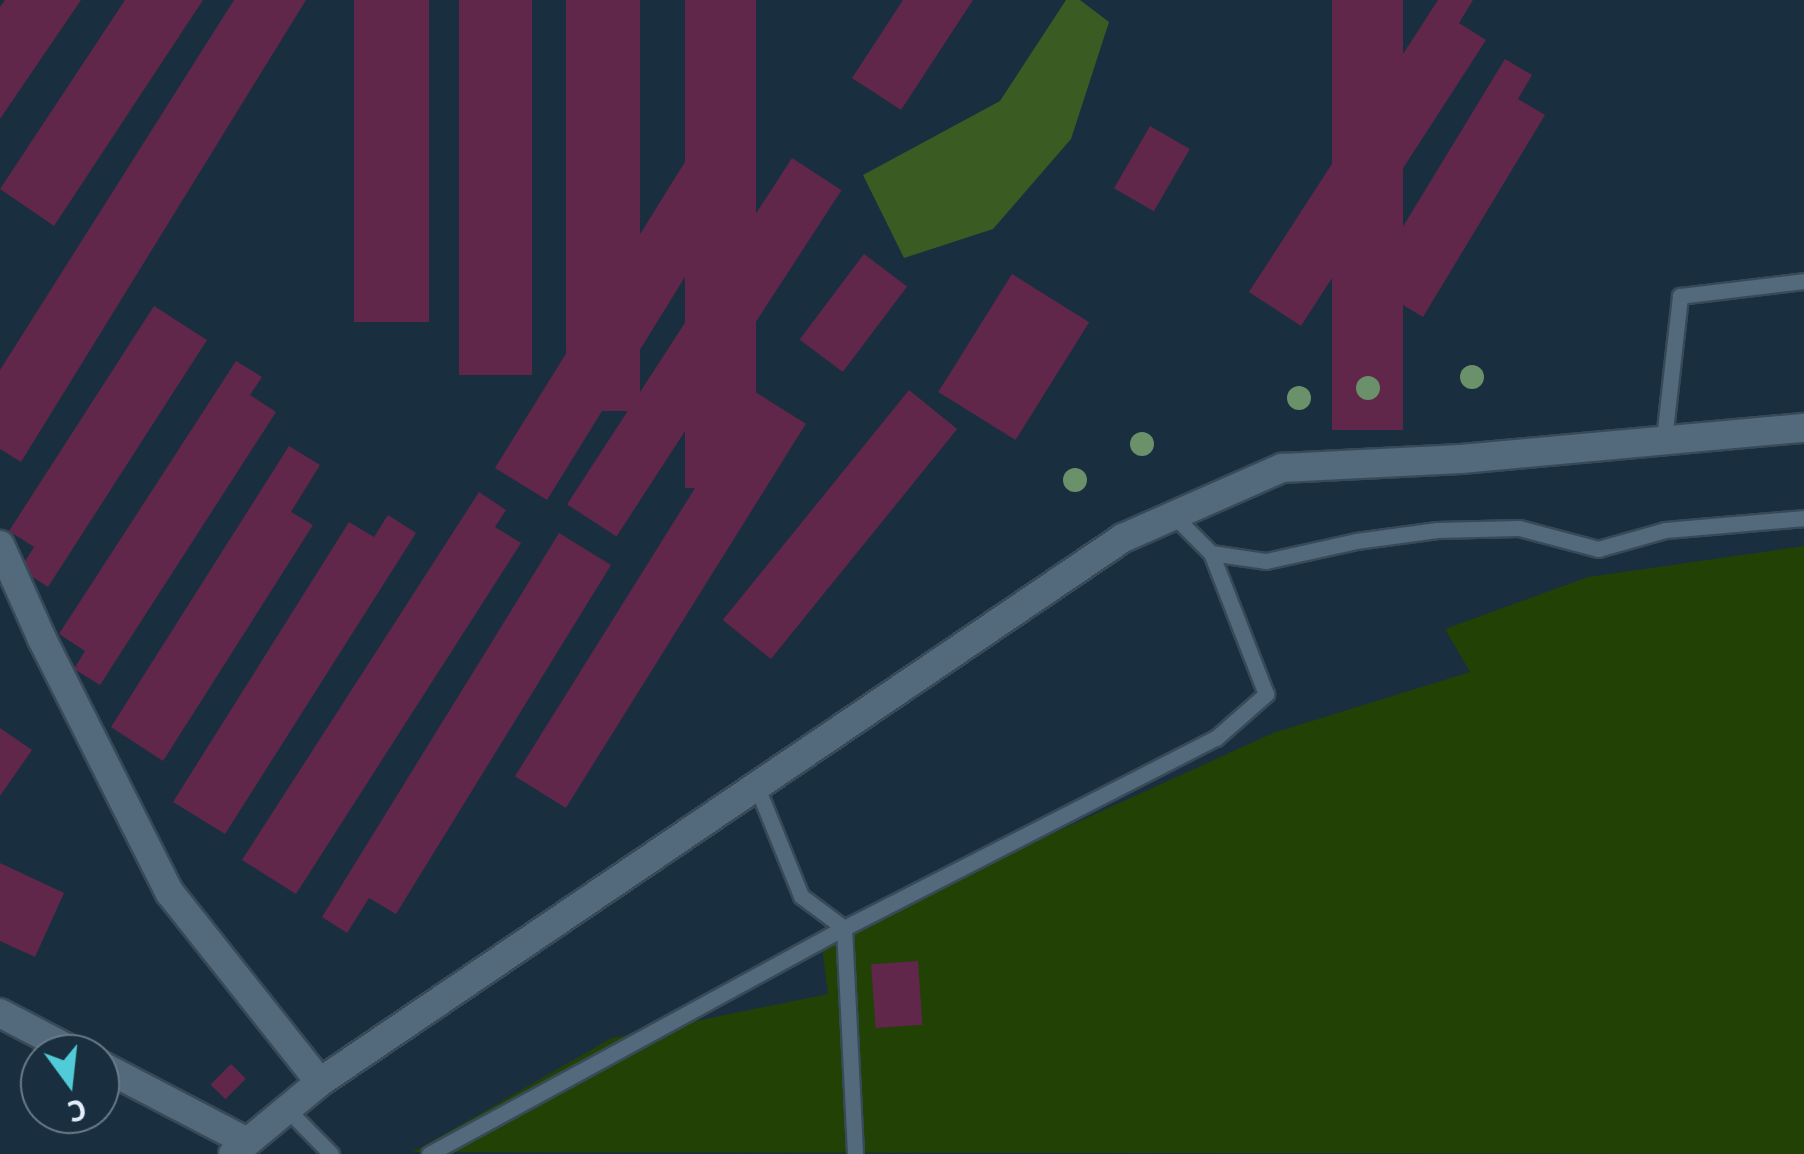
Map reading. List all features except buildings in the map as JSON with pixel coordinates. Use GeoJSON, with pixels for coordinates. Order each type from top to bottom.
{"type":"FeatureCollection","features":[{"type":"Feature","properties":{"kind":"street"},"geometry":{"type":"LineString","coordinates":[[120,1077],[240,1148],[320,1082],[1123,538],[1282,468],[1460,459],[1804,428]]}},
{"type":"Feature","properties":{"kind":"street"},"geometry":{"type":"LineString","coordinates":[[0,545],[42,639],[170,892],[320,1082]]}},
{"type":"Feature","properties":{"kind":"street"},"geometry":{"type":"LineString","coordinates":[[0,1013],[40,1034]]}},
{"type":"Feature","properties":{"kind":"lane"},"geometry":{"type":"LineString","coordinates":[[1664,439],[1680,296],[1804,281]]}},
{"type":"Feature","properties":{"kind":"lane"},"geometry":{"type":"LineString","coordinates":[[429,1154],[844,928],[1216,738],[1266,694],[1211,553],[1174,516]]}},
{"type":"Feature","properties":{"kind":"lane"},"geometry":{"type":"LineString","coordinates":[[1211,553],[1266,561],[1356,541],[1437,530],[1519,528],[1598,549],[1665,530],[1804,518]]}},
{"type":"Feature","properties":{"kind":"lane"},"geometry":{"type":"LineString","coordinates":[[757,787],[802,896],[844,928],[856,1154]]}},
{"type":"Feature","properties":{"kind":"lane"},"geometry":{"type":"LineString","coordinates":[[287,1109],[331,1154]]}},
{"type":"Feature","properties":{"kind":"green space"},"geometry":{"type":"Polygon","coordinates":[[[1066,0],[1080,0],[1109,22],[1071,139],[993,229],[904,258],[863,175],[1000,101],[1066,0]]]}},
{"type":"Feature","properties":{"kind":"green space"},"geometry":{"type":"Polygon","coordinates":[[[1804,546],[1804,1154],[413,1152],[612,1038],[828,994],[821,939],[1273,733],[1470,672],[1445,629],[1588,577],[1804,546]]]}}]}
